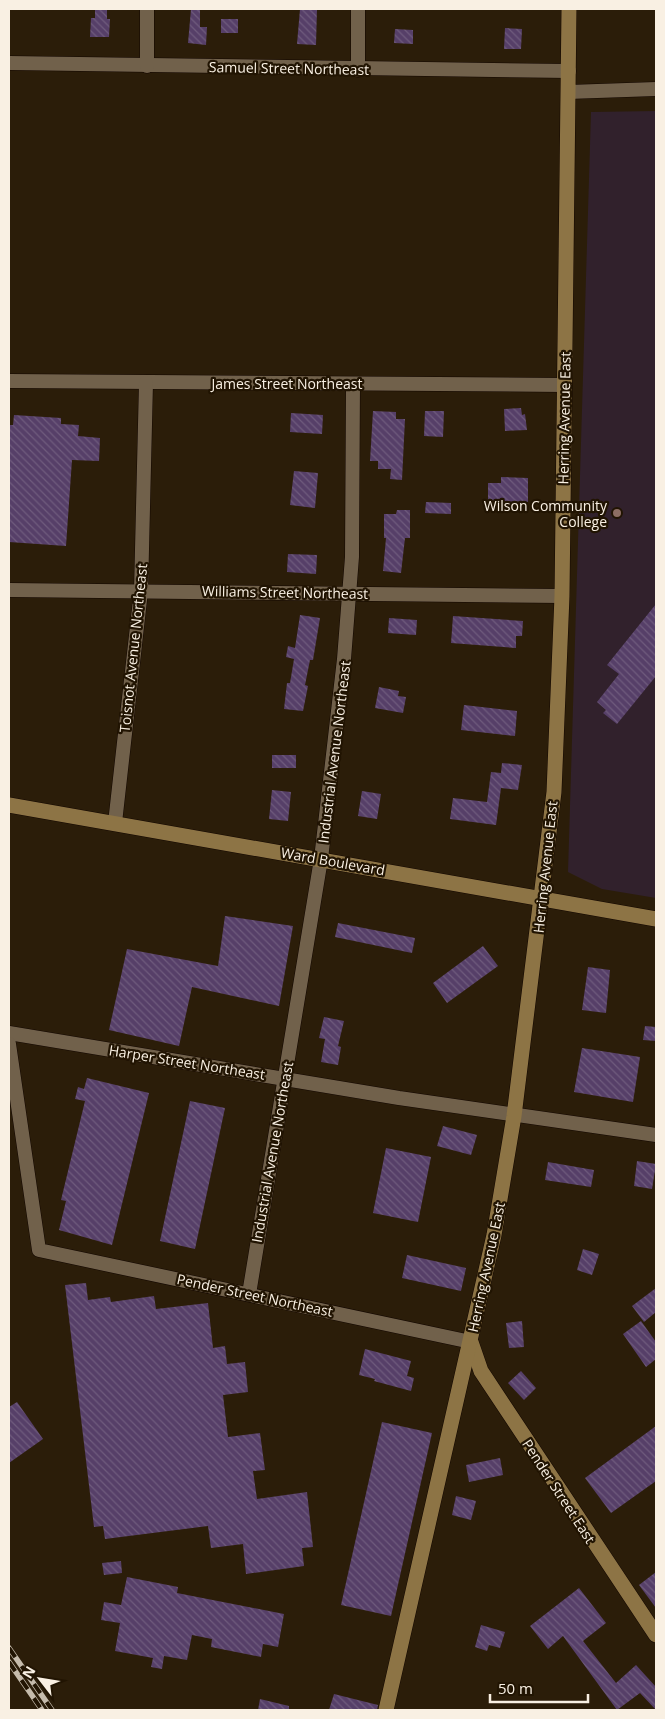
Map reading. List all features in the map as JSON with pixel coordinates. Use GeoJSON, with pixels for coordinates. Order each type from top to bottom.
{"type":"FeatureCollection","features":[{"type":"Feature","properties":{"kind":"main road","name":"Herring Avenue East"},"geometry":{"type":"LineString","coordinates":[[386,1710],[494,1236],[514,1116],[554,792],[562,596],[569,71],[568,9]]}},
{"type":"Feature","properties":{"kind":"main road","name":"Ward Boulevard"},"geometry":{"type":"LineString","coordinates":[[9,805],[656,919]]}},
{"type":"Feature","properties":{"kind":"main road","name":"Pender Street East"},"geometry":{"type":"LineString","coordinates":[[470,1342],[481,1371],[656,1635]]}},
{"type":"Feature","properties":{"kind":"street"},"geometry":{"type":"LineString","coordinates":[[147,66],[148,9]]}},
{"type":"Feature","properties":{"kind":"street"},"geometry":{"type":"LineString","coordinates":[[358,9],[358,70]]}},
{"type":"Feature","properties":{"kind":"street","name":"Samuel Street Northeast"},"geometry":{"type":"LineString","coordinates":[[9,63],[358,70],[569,71]]}},
{"type":"Feature","properties":{"kind":"street"},"geometry":{"type":"LineString","coordinates":[[568,92],[656,89]]}},
{"type":"Feature","properties":{"kind":"street","name":"James Street Northeast"},"geometry":{"type":"LineString","coordinates":[[9,381],[564,385]]}},
{"type":"Feature","properties":{"kind":"street","name":"Toisnot Avenue Northeast"},"geometry":{"type":"LineString","coordinates":[[114,823],[141,591],[146,383]]}},
{"type":"Feature","properties":{"kind":"street","name":"Industrial Avenue Northeast"},"geometry":{"type":"LineString","coordinates":[[249,1294],[321,859],[351,592],[353,384]]}},
{"type":"Feature","properties":{"kind":"street","name":"Williams Street Northeast"},"geometry":{"type":"LineString","coordinates":[[9,590],[351,592],[562,596]]}},
{"type":"Feature","properties":{"kind":"street","name":"Harper Street Northeast"},"geometry":{"type":"LineString","coordinates":[[9,1033],[514,1116],[656,1135]]}},
{"type":"Feature","properties":{"kind":"street","name":"Pender Street Northeast"},"geometry":{"type":"LineString","coordinates":[[9,1044],[39,1250],[470,1342]]}},
{"type":"Feature","properties":{"kind":"shaded area","name":"Wilson Community College"},"geometry":{"type":"Polygon","coordinates":[[[656,111],[656,898],[602,889],[568,872],[591,112],[656,111]]]}},
{"type":"Feature","properties":{"kind":"building"},"geometry":{"type":"Polygon","coordinates":[[[95,9],[107,9],[107,19],[110,19],[109,37],[90,37],[91,18],[95,18],[95,9]]]}},
{"type":"Feature","properties":{"kind":"building"},"geometry":{"type":"Polygon","coordinates":[[[191,9],[200,9],[200,27],[207,27],[206,45],[188,43],[191,9]]]}},
{"type":"Feature","properties":{"kind":"building"},"geometry":{"type":"Polygon","coordinates":[[[300,9],[317,9],[316,45],[297,44],[300,9]]]}},
{"type":"Feature","properties":{"kind":"building"},"geometry":{"type":"Polygon","coordinates":[[[221,19],[238,19],[238,33],[221,33],[221,19]]]}},
{"type":"Feature","properties":{"kind":"building"},"geometry":{"type":"Polygon","coordinates":[[[505,28],[522,29],[521,49],[504,49],[505,28]]]}},
{"type":"Feature","properties":{"kind":"building"},"geometry":{"type":"Polygon","coordinates":[[[395,29],[413,30],[413,44],[394,43],[395,29]]]}},
{"type":"Feature","properties":{"kind":"building"},"geometry":{"type":"Polygon","coordinates":[[[521,408],[522,415],[525,414],[527,430],[505,431],[504,409],[521,408]]]}},
{"type":"Feature","properties":{"kind":"building"},"geometry":{"type":"Polygon","coordinates":[[[373,411],[396,412],[396,419],[405,419],[402,480],[390,479],[391,469],[378,469],[378,461],[370,461],[373,411]]]}},
{"type":"Feature","properties":{"kind":"building"},"geometry":{"type":"Polygon","coordinates":[[[425,411],[444,411],[443,437],[424,436],[425,411]]]}},
{"type":"Feature","properties":{"kind":"building"},"geometry":{"type":"Polygon","coordinates":[[[291,413],[323,415],[322,434],[290,432],[291,413]]]}},
{"type":"Feature","properties":{"kind":"building"},"geometry":{"type":"Polygon","coordinates":[[[14,415],[61,418],[61,424],[79,425],[78,436],[100,438],[99,461],[72,460],[66,546],[9,542],[9,425],[13,425],[14,415]]]}},
{"type":"Feature","properties":{"kind":"building"},"geometry":{"type":"Polygon","coordinates":[[[294,471],[318,473],[315,508],[290,505],[294,471]]]}},
{"type":"Feature","properties":{"kind":"building"},"geometry":{"type":"Polygon","coordinates":[[[501,477],[528,478],[528,502],[488,501],[488,483],[501,483],[501,477]]]}},
{"type":"Feature","properties":{"kind":"building"},"geometry":{"type":"Polygon","coordinates":[[[426,502],[451,503],[451,514],[425,513],[426,502]]]}},
{"type":"Feature","properties":{"kind":"building"},"geometry":{"type":"Polygon","coordinates":[[[397,510],[410,510],[410,538],[405,538],[401,573],[383,571],[386,538],[384,538],[384,514],[396,514],[397,510]]]}},
{"type":"Feature","properties":{"kind":"building"},"geometry":{"type":"Polygon","coordinates":[[[288,554],[317,555],[316,574],[287,572],[288,554]]]}},
{"type":"Feature","properties":{"kind":"building"},"geometry":{"type":"Polygon","coordinates":[[[656,604],[656,676],[617,724],[603,713],[606,710],[597,702],[619,674],[607,665],[656,604]]]}},
{"type":"Feature","properties":{"kind":"building"},"geometry":{"type":"Polygon","coordinates":[[[300,615],[320,618],[313,660],[310,660],[305,685],[308,686],[303,711],[284,709],[287,683],[290,683],[294,659],[286,657],[288,646],[295,648],[300,615]]]}},
{"type":"Feature","properties":{"kind":"building"},"geometry":{"type":"Polygon","coordinates":[[[453,616],[523,621],[522,636],[516,636],[516,648],[451,643],[453,616]]]}},
{"type":"Feature","properties":{"kind":"building"},"geometry":{"type":"Polygon","coordinates":[[[389,618],[417,620],[416,635],[388,633],[389,618]]]}},
{"type":"Feature","properties":{"kind":"building"},"geometry":{"type":"Polygon","coordinates":[[[379,687],[399,691],[398,696],[406,697],[403,713],[375,708],[379,687]]]}},
{"type":"Feature","properties":{"kind":"building"},"geometry":{"type":"Polygon","coordinates":[[[464,705],[517,711],[515,736],[461,730],[464,705]]]}},
{"type":"Feature","properties":{"kind":"building"},"geometry":{"type":"Polygon","coordinates":[[[272,755],[296,755],[296,768],[272,768],[272,755]]]}},
{"type":"Feature","properties":{"kind":"building"},"geometry":{"type":"Polygon","coordinates":[[[502,763],[522,765],[518,790],[501,788],[496,825],[450,819],[453,798],[487,802],[491,772],[501,773],[502,763]]]}},
{"type":"Feature","properties":{"kind":"building"},"geometry":{"type":"Polygon","coordinates":[[[272,790],[291,792],[288,821],[269,819],[272,790]]]}},
{"type":"Feature","properties":{"kind":"building"},"geometry":{"type":"Polygon","coordinates":[[[362,791],[381,794],[377,819],[358,816],[362,791]]]}},
{"type":"Feature","properties":{"kind":"building"},"geometry":{"type":"Polygon","coordinates":[[[225,916],[293,926],[279,1006],[192,987],[179,1046],[109,1030],[127,949],[218,966],[225,916]]]}},
{"type":"Feature","properties":{"kind":"building"},"geometry":{"type":"Polygon","coordinates":[[[338,923],[415,938],[412,953],[335,937],[338,923]]]}},
{"type":"Feature","properties":{"kind":"building"},"geometry":{"type":"Polygon","coordinates":[[[483,946],[498,966],[447,1003],[433,983],[483,946]]]}},
{"type":"Feature","properties":{"kind":"building"},"geometry":{"type":"Polygon","coordinates":[[[588,967],[610,970],[606,1013],[582,1010],[588,967]]]}},
{"type":"Feature","properties":{"kind":"building"},"geometry":{"type":"Polygon","coordinates":[[[324,1017],[344,1021],[338,1046],[341,1047],[338,1065],[321,1062],[325,1039],[319,1038],[324,1017]]]}},
{"type":"Feature","properties":{"kind":"building"},"geometry":{"type":"Polygon","coordinates":[[[645,1026],[656,1027],[656,1041],[643,1040],[645,1026]]]}},
{"type":"Feature","properties":{"kind":"building"},"geometry":{"type":"Polygon","coordinates":[[[582,1048],[640,1057],[633,1102],[574,1092],[582,1048]]]}},
{"type":"Feature","properties":{"kind":"building"},"geometry":{"type":"Polygon","coordinates":[[[87,1078],[149,1093],[112,1245],[59,1230],[66,1201],[61,1200],[85,1101],[75,1099],[78,1087],[84,1089],[87,1078]]]}},
{"type":"Feature","properties":{"kind":"building"},"geometry":{"type":"Polygon","coordinates":[[[190,1101],[225,1108],[195,1249],[160,1241],[190,1101]]]}},
{"type":"Feature","properties":{"kind":"building"},"geometry":{"type":"Polygon","coordinates":[[[443,1126],[477,1135],[471,1155],[437,1146],[443,1126]]]}},
{"type":"Feature","properties":{"kind":"building"},"geometry":{"type":"Polygon","coordinates":[[[386,1148],[431,1157],[418,1222],[373,1213],[386,1148]]]}},
{"type":"Feature","properties":{"kind":"building"},"geometry":{"type":"Polygon","coordinates":[[[637,1161],[656,1164],[652,1189],[634,1186],[637,1161]]]}},
{"type":"Feature","properties":{"kind":"building"},"geometry":{"type":"Polygon","coordinates":[[[548,1162],[594,1170],[591,1187],[545,1180],[548,1162]]]}},
{"type":"Feature","properties":{"kind":"building"},"geometry":{"type":"Polygon","coordinates":[[[583,1249],[599,1254],[592,1275],[577,1270],[583,1249]]]}},
{"type":"Feature","properties":{"kind":"building"},"geometry":{"type":"Polygon","coordinates":[[[407,1255],[466,1268],[461,1291],[402,1278],[407,1255]]]}},
{"type":"Feature","properties":{"kind":"building"},"geometry":{"type":"Polygon","coordinates":[[[86,1283],[88,1300],[110,1297],[111,1302],[154,1296],[156,1309],[208,1303],[213,1348],[225,1346],[227,1364],[245,1362],[248,1392],[223,1395],[228,1437],[260,1433],[265,1470],[253,1471],[257,1499],[307,1492],[313,1547],[302,1548],[304,1566],[246,1574],[243,1544],[211,1548],[208,1526],[105,1539],[103,1526],[94,1527],[65,1285],[86,1283]]]}},
{"type":"Feature","properties":{"kind":"building"},"geometry":{"type":"Polygon","coordinates":[[[656,1288],[656,1312],[644,1322],[632,1306],[656,1288]]]}},
{"type":"Feature","properties":{"kind":"building"},"geometry":{"type":"Polygon","coordinates":[[[522,1321],[524,1347],[509,1348],[506,1323],[522,1321]]]}},
{"type":"Feature","properties":{"kind":"building"},"geometry":{"type":"Polygon","coordinates":[[[641,1321],[656,1342],[656,1359],[646,1367],[623,1334],[641,1321]]]}},
{"type":"Feature","properties":{"kind":"building"},"geometry":{"type":"Polygon","coordinates":[[[365,1349],[411,1361],[407,1376],[414,1378],[411,1391],[359,1375],[365,1349]]]}},
{"type":"Feature","properties":{"kind":"building"},"geometry":{"type":"Polygon","coordinates":[[[521,1371],[536,1388],[524,1400],[508,1383],[521,1371]]]}},
{"type":"Feature","properties":{"kind":"building"},"geometry":{"type":"Polygon","coordinates":[[[17,1402],[43,1439],[9,1463],[9,1407],[17,1402]]]}},
{"type":"Feature","properties":{"kind":"building"},"geometry":{"type":"Polygon","coordinates":[[[382,1422],[432,1433],[391,1616],[341,1605],[382,1422]]]}},
{"type":"Feature","properties":{"kind":"building"},"geometry":{"type":"Polygon","coordinates":[[[656,1426],[656,1481],[611,1513],[585,1478],[656,1426]]]}},
{"type":"Feature","properties":{"kind":"building"},"geometry":{"type":"Polygon","coordinates":[[[500,1458],[503,1475],[469,1482],[466,1465],[500,1458]]]}},
{"type":"Feature","properties":{"kind":"building"},"geometry":{"type":"Polygon","coordinates":[[[456,1496],[476,1501],[471,1520],[452,1515],[456,1496]]]}},
{"type":"Feature","properties":{"kind":"building"},"geometry":{"type":"Polygon","coordinates":[[[121,1561],[122,1573],[104,1575],[102,1563],[121,1561]]]}},
{"type":"Feature","properties":{"kind":"building"},"geometry":{"type":"Polygon","coordinates":[[[656,1572],[656,1608],[639,1585],[656,1572]]]}},
{"type":"Feature","properties":{"kind":"building"},"geometry":{"type":"Polygon","coordinates":[[[127,1577],[178,1587],[177,1593],[284,1614],[278,1647],[263,1644],[261,1657],[211,1647],[212,1639],[192,1635],[187,1660],[164,1656],[162,1669],[151,1667],[153,1658],[115,1651],[120,1623],[101,1620],[104,1602],[121,1605],[127,1577]]]}},
{"type":"Feature","properties":{"kind":"building"},"geometry":{"type":"Polygon","coordinates":[[[579,1588],[606,1623],[583,1641],[616,1683],[636,1665],[656,1687],[656,1710],[640,1693],[617,1710],[563,1636],[548,1649],[530,1626],[579,1588]]]}},
{"type":"Feature","properties":{"kind":"building"},"geometry":{"type":"Polygon","coordinates":[[[481,1625],[505,1632],[500,1648],[489,1645],[487,1651],[475,1647],[481,1625]]]}},
{"type":"Feature","properties":{"kind":"building"},"geometry":{"type":"Polygon","coordinates":[[[334,1694],[378,1705],[377,1710],[329,1710],[334,1694]]]}},
{"type":"Feature","properties":{"kind":"building"},"geometry":{"type":"Polygon","coordinates":[[[260,1699],[289,1706],[289,1710],[258,1710],[260,1699]]]}},
{"type":"Feature","properties":{"kind":"railway"},"geometry":{"type":"LineString","coordinates":[[9,1648],[52,1710]]}},
{"type":"Feature","properties":{"kind":"railway"},"geometry":{"type":"LineString","coordinates":[[9,1662],[42,1710]]}},
{"type":"Feature","properties":{"kind":"place","name":"Wilson Community College"},"geometry":{"type":"Point","coordinates":[617,513]}}]}
